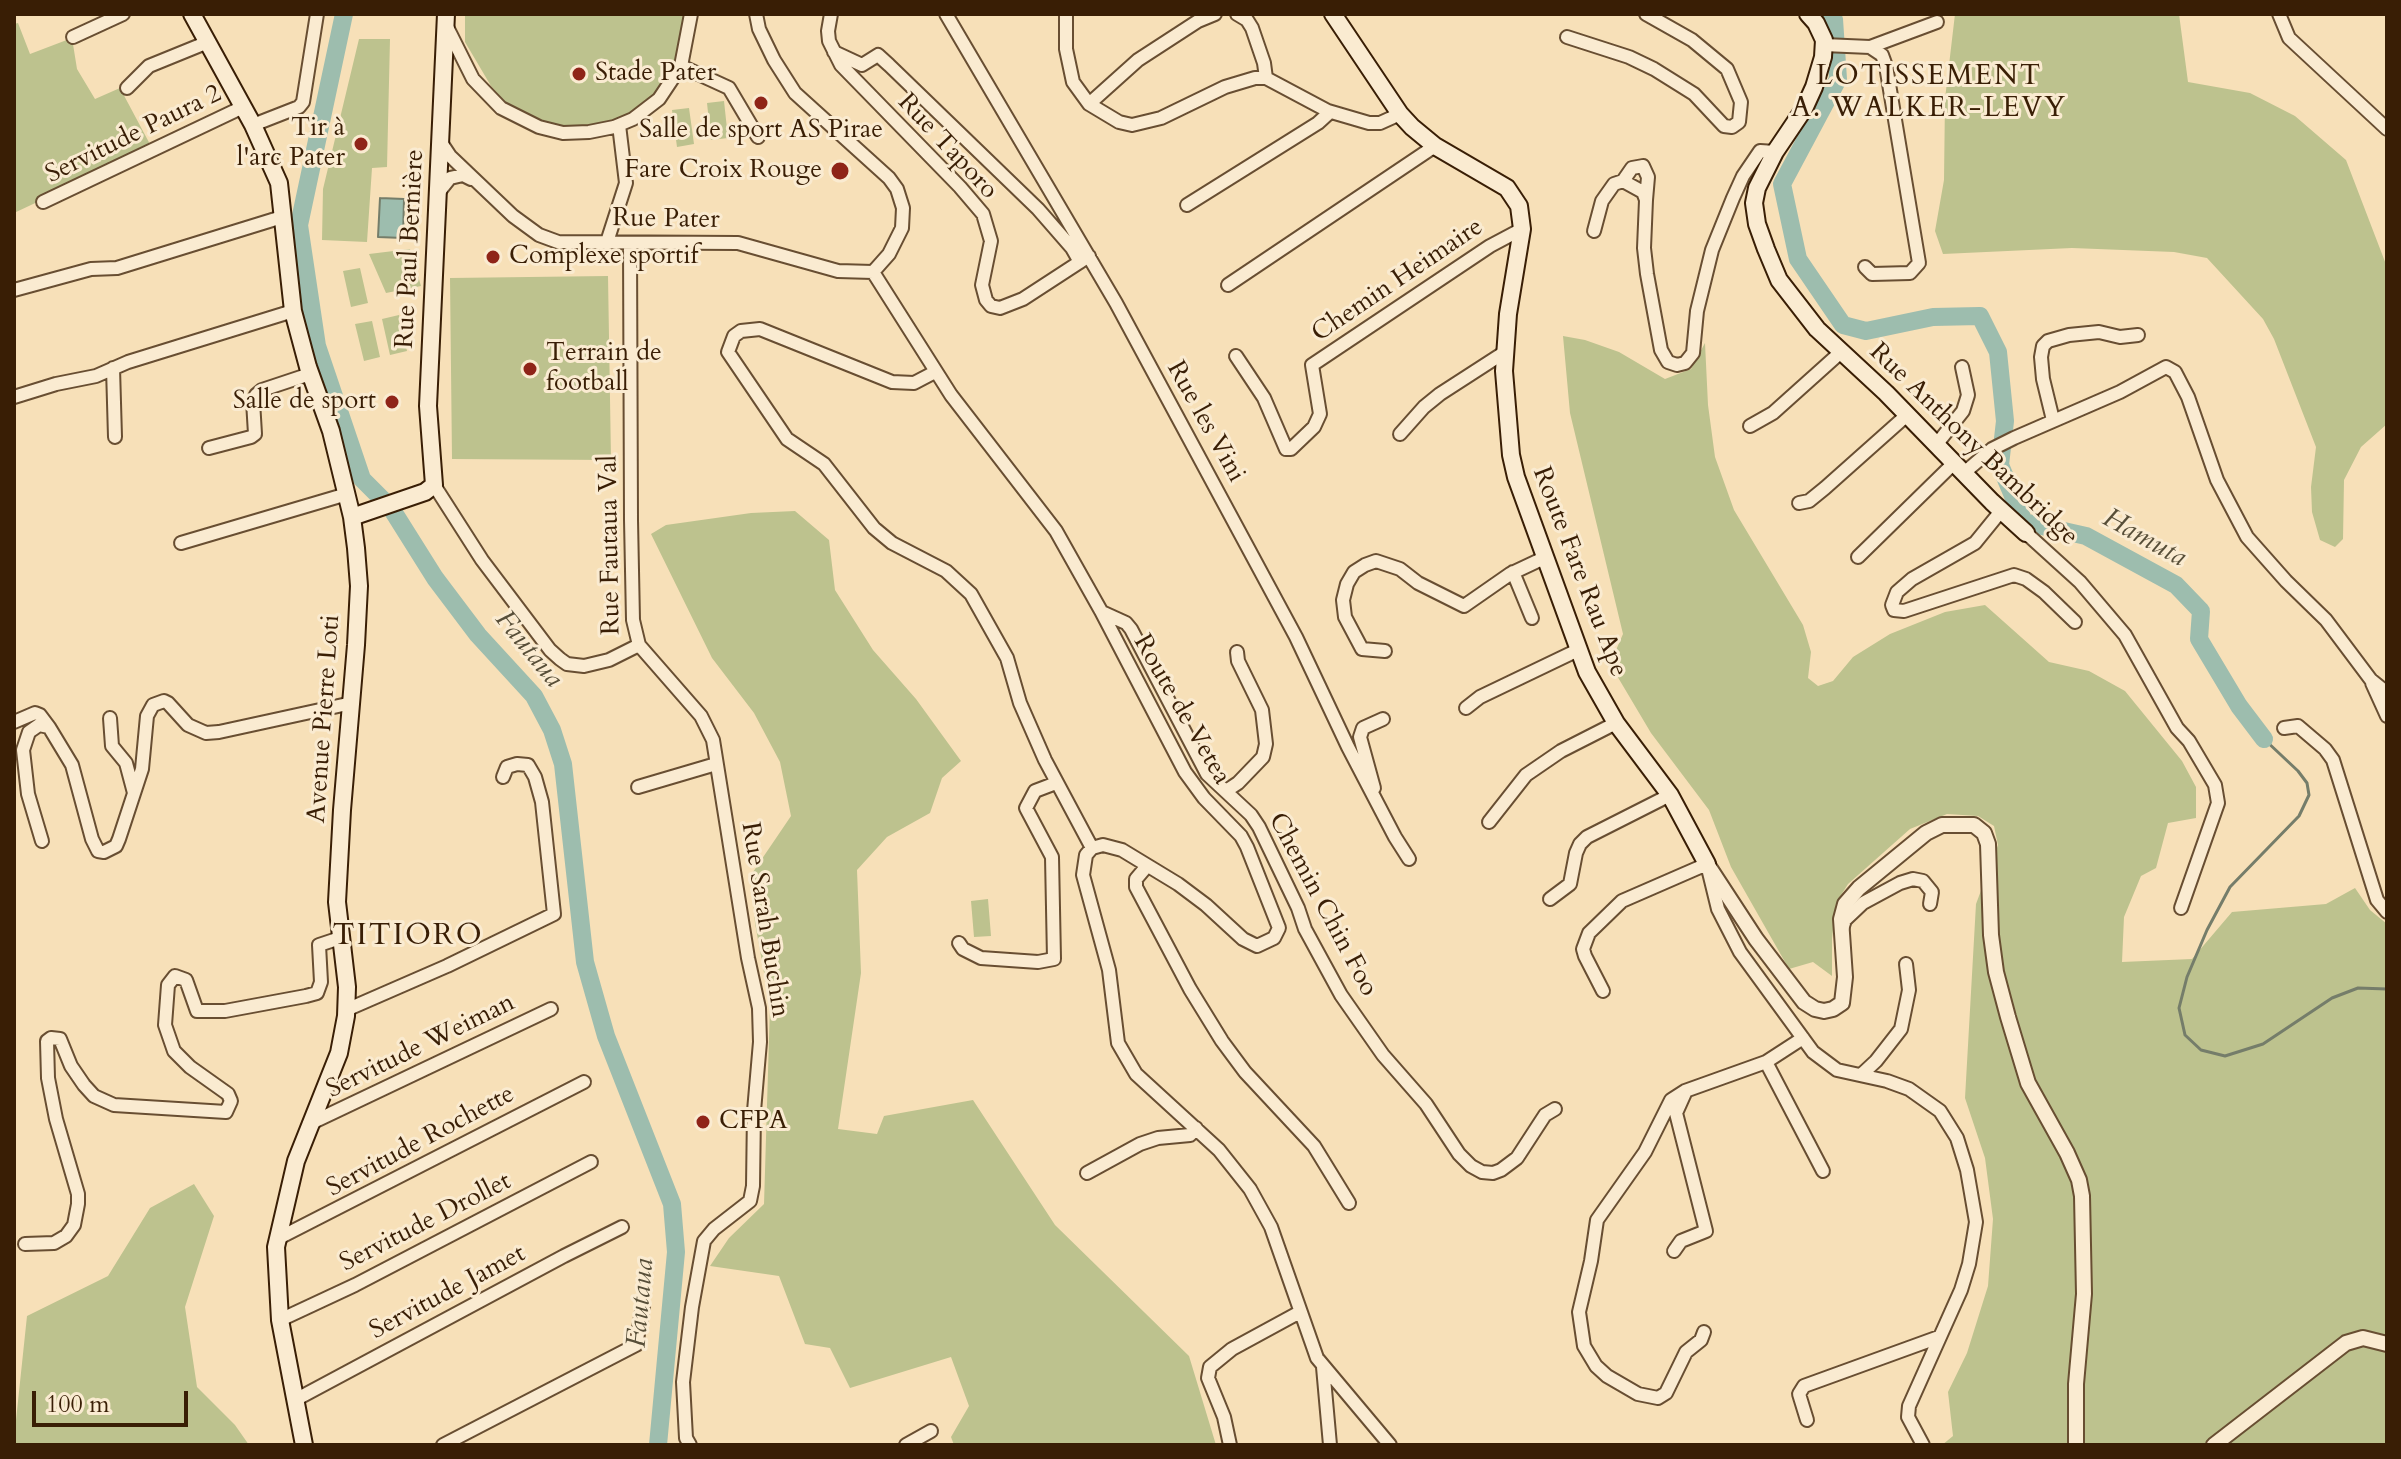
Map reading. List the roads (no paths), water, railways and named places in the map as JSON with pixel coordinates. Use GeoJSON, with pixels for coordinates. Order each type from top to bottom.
{"type":"FeatureCollection","features":[{"type":"Feature","properties":{"kind":"main road","name":"Avenue Pierre Loti"},"geometry":{"type":"LineString","coordinates":[[192,14],[253,125],[279,183],[293,311],[310,374],[331,431],[347,494],[359,586],[337,902],[347,987],[346,1010],[339,1053],[296,1161],[277,1239],[275,1263],[280,1320],[304,1445]]}},
{"type":"Feature","properties":{"kind":"main road","name":"Route Fare Rau Ape"},"geometry":{"type":"LineString","coordinates":[[1333,14],[1400,114],[1435,146],[1507,188],[1519,206],[1522,229],[1505,352],[1505,399],[1516,477],[1591,681],[1616,723],[1670,795],[1707,864]]}},
{"type":"Feature","properties":{"kind":"main road"},"geometry":{"type":"LineString","coordinates":[[1808,14],[1828,46]]}},
{"type":"Feature","properties":{"kind":"main road","name":"Rue Paul Bernière"},"geometry":{"type":"LineString","coordinates":[[434,485],[427,418],[445,19]]}},
{"type":"Feature","properties":{"kind":"main road","name":"Rue Anthony Bambridge"},"geometry":{"type":"LineString","coordinates":[[1828,46],[1804,109],[1775,152],[1757,188],[1754,203],[1757,224],[1779,280],[1817,329],[2026,533]]}},
{"type":"Feature","properties":{"kind":"main road"},"geometry":{"type":"LineString","coordinates":[[352,517],[425,492],[434,485]]}},
{"type":"Feature","properties":{"kind":"street"},"geometry":{"type":"LineString","coordinates":[[73,37],[123,14]]}},
{"type":"Feature","properties":{"kind":"street"},"geometry":{"type":"LineString","coordinates":[[253,125],[299,107],[303,102],[317,14]]}},
{"type":"Feature","properties":{"kind":"street"},"geometry":{"type":"LineString","coordinates":[[445,19],[473,79],[501,108],[539,127],[563,133],[589,132],[619,125],[659,99],[681,66],[691,14]]}},
{"type":"Feature","properties":{"kind":"street"},"geometry":{"type":"LineString","coordinates":[[756,14],[769,50],[795,93],[889,178],[897,189],[903,208],[902,228],[889,254],[873,272]]}},
{"type":"Feature","properties":{"kind":"street"},"geometry":{"type":"LineString","coordinates":[[831,14],[828,31],[834,52],[862,65],[878,55],[1038,209],[1084,259]]}},
{"type":"Feature","properties":{"kind":"street","name":"Rue les Vini"},"geometry":{"type":"LineString","coordinates":[[946,14],[1289,624],[1348,747],[1409,859]]}},
{"type":"Feature","properties":{"kind":"street"},"geometry":{"type":"LineString","coordinates":[[1066,14],[1069,69],[1073,82],[1089,104],[1119,122],[1132,125],[1161,118],[1241,81],[1266,78],[1330,112],[1369,123],[1380,123],[1400,114]]}},
{"type":"Feature","properties":{"kind":"street"},"geometry":{"type":"LineString","coordinates":[[1089,104],[1138,60],[1198,21],[1215,14]]}},
{"type":"Feature","properties":{"kind":"street"},"geometry":{"type":"LineString","coordinates":[[1237,14],[1247,20],[1252,28],[1266,78]]}},
{"type":"Feature","properties":{"kind":"street"},"geometry":{"type":"LineString","coordinates":[[1567,37],[1629,57],[1654,69],[1694,94],[1724,126],[1732,127],[1739,122],[1741,102],[1727,69],[1692,40],[1646,14]]}},
{"type":"Feature","properties":{"kind":"street"},"geometry":{"type":"LineString","coordinates":[[2279,14],[2289,38],[2387,129]]}},
{"type":"Feature","properties":{"kind":"street"},"geometry":{"type":"LineString","coordinates":[[1828,46],[1870,47],[1937,22]]}},
{"type":"Feature","properties":{"kind":"street"},"geometry":{"type":"LineString","coordinates":[[127,88],[149,66],[208,42]]}},
{"type":"Feature","properties":{"kind":"street"},"geometry":{"type":"LineString","coordinates":[[1865,267],[1872,274],[1910,273],[1919,263],[1886,66],[1882,55],[1870,47]]}},
{"type":"Feature","properties":{"kind":"street","name":"Rue Taporo"},"geometry":{"type":"LineString","coordinates":[[834,52],[859,86],[983,214],[991,241],[982,285],[991,306],[1000,308],[1023,299],[1084,259]]}},
{"type":"Feature","properties":{"kind":"street"},"geometry":{"type":"LineString","coordinates":[[681,66],[729,88],[758,137]]}},
{"type":"Feature","properties":{"kind":"street","name":"Servitude Paura 2"},"geometry":{"type":"LineString","coordinates":[[43,202],[243,107]]}},
{"type":"Feature","properties":{"kind":"street"},"geometry":{"type":"LineString","coordinates":[[1187,205],[1318,123],[1330,112]]}},
{"type":"Feature","properties":{"kind":"street"},"geometry":{"type":"LineString","coordinates":[[607,242],[626,183],[619,125]]}},
{"type":"Feature","properties":{"kind":"street","name":"Rue Pater"},"geometry":{"type":"LineString","coordinates":[[440,141],[450,156],[513,216],[539,235],[558,242],[738,243],[838,271],[873,272]]}},
{"type":"Feature","properties":{"kind":"street"},"geometry":{"type":"LineString","coordinates":[[1228,285],[1435,146]]}},
{"type":"Feature","properties":{"kind":"street"},"geometry":{"type":"LineString","coordinates":[[1594,231],[1597,215],[1609,189],[1623,181],[1632,168],[1643,166],[1648,177],[1644,248],[1656,326],[1664,359],[1672,365],[1681,365],[1693,353],[1704,279],[1733,198],[1760,151],[1775,152]]}},
{"type":"Feature","properties":{"kind":"street"},"geometry":{"type":"LineString","coordinates":[[437,196],[443,184],[457,175],[476,181]]}},
{"type":"Feature","properties":{"kind":"street"},"geometry":{"type":"LineString","coordinates":[[1623,181],[1639,188],[1646,200]]}},
{"type":"Feature","properties":{"kind":"street"},"geometry":{"type":"LineString","coordinates":[[14,290],[91,269],[117,268],[282,217]]}},
{"type":"Feature","properties":{"kind":"street","name":"Chemin Heimaire"},"geometry":{"type":"LineString","coordinates":[[1236,356],[1264,398],[1286,449],[1291,449],[1314,427],[1320,414],[1312,365],[1490,246],[1522,229]]}},
{"type":"Feature","properties":{"kind":"street","name":"Rue Fautaua Val"},"geometry":{"type":"LineString","coordinates":[[434,485],[466,538],[504,591],[560,659],[567,664],[584,666],[609,660],[639,645],[633,620],[630,243]]}},
{"type":"Feature","properties":{"kind":"street","name":"Route de Vetea"},"geometry":{"type":"LineString","coordinates":[[873,272],[951,395],[1039,507],[1074,560],[1185,772],[1204,798],[1241,836],[1277,918],[1277,933],[1263,945],[1250,944],[1197,898],[1147,866],[1111,845],[1092,848]]}},
{"type":"Feature","properties":{"kind":"street"},"geometry":{"type":"LineString","coordinates":[[14,397],[96,376],[293,311]]}},
{"type":"Feature","properties":{"kind":"street"},"geometry":{"type":"LineString","coordinates":[[935,372],[914,383],[892,382],[760,329],[741,331],[734,336],[728,352],[787,439],[824,464],[874,528],[892,543],[946,571],[971,594],[1007,658],[1020,703],[1056,783],[1092,848],[1086,855],[1083,875],[1109,970],[1118,1043],[1136,1074],[1236,1169],[1263,1210],[1323,1367],[1330,1445]]}},
{"type":"Feature","properties":{"kind":"street"},"geometry":{"type":"LineString","coordinates":[[2053,420],[2043,379],[2043,346],[2048,341],[2069,335],[2099,332],[2120,337],[2138,335]]}},
{"type":"Feature","properties":{"kind":"street"},"geometry":{"type":"LineString","coordinates":[[1400,434],[1432,401],[1505,352]]}},
{"type":"Feature","properties":{"kind":"street"},"geometry":{"type":"LineString","coordinates":[[1750,426],[1773,413],[1841,352]]}},
{"type":"Feature","properties":{"kind":"street"},"geometry":{"type":"LineString","coordinates":[[1936,445],[1963,411],[1968,395],[1962,367]]}},
{"type":"Feature","properties":{"kind":"street"},"geometry":{"type":"LineString","coordinates":[[1858,557],[1959,468],[2014,438],[2120,392],[2166,367],[2175,372],[2183,384],[2217,482],[2247,537],[2326,620],[2371,680],[2387,716]]}},
{"type":"Feature","properties":{"kind":"street"},"geometry":{"type":"LineString","coordinates":[[113,368],[115,437]]}},
{"type":"Feature","properties":{"kind":"street"},"geometry":{"type":"LineString","coordinates":[[209,448],[251,437],[255,434],[253,401],[256,395],[262,390],[310,374]]}},
{"type":"Feature","properties":{"kind":"street"},"geometry":{"type":"LineString","coordinates":[[1799,503],[1809,501],[1825,488],[1907,415]]}},
{"type":"Feature","properties":{"kind":"street"},"geometry":{"type":"LineString","coordinates":[[181,543],[347,494]]}},
{"type":"Feature","properties":{"kind":"street"},"geometry":{"type":"LineString","coordinates":[[2001,511],[1975,543],[1912,579],[1897,592],[1892,605],[1894,610],[1904,611],[2014,575],[2026,579],[2044,592],[2075,622]]}},
{"type":"Feature","properties":{"kind":"street","name":"Rue Anthony Bambridge"},"geometry":{"type":"LineString","coordinates":[[2026,533],[2080,582],[2125,635],[2177,728],[2189,741],[2215,785],[2218,803],[2181,908]]}},
{"type":"Feature","properties":{"kind":"street"},"geometry":{"type":"LineString","coordinates":[[1385,651],[1362,649],[1345,617],[1343,600],[1354,572],[1376,561],[1400,569],[1418,583],[1464,606],[1513,572],[1544,558]]}},
{"type":"Feature","properties":{"kind":"street"},"geometry":{"type":"LineString","coordinates":[[1513,572],[1532,618]]}},
{"type":"Feature","properties":{"kind":"street"},"geometry":{"type":"LineString","coordinates":[[1405,590],[1418,583]]}},
{"type":"Feature","properties":{"kind":"street","name":"Chemin Chin Foo"},"geometry":{"type":"LineString","coordinates":[[1101,611],[1116,621],[1126,623],[1131,629],[1207,774],[1251,815],[1259,827],[1305,929],[1349,1007],[1471,1166],[1493,1173],[1512,1163],[1537,1124],[1555,1109]]}},
{"type":"Feature","properties":{"kind":"street","name":"Rue Sarah Buchin"},"geometry":{"type":"LineString","coordinates":[[639,645],[701,716],[713,740],[759,1008],[753,1186],[750,1201],[714,1229],[704,1241],[683,1382],[686,1438],[690,1445]]}},
{"type":"Feature","properties":{"kind":"street"},"geometry":{"type":"LineString","coordinates":[[1466,708],[1480,697],[1578,650]]}},
{"type":"Feature","properties":{"kind":"street"},"geometry":{"type":"LineString","coordinates":[[1226,791],[1263,757],[1266,744],[1262,710],[1238,661],[1237,652]]}},
{"type":"Feature","properties":{"kind":"street"},"geometry":{"type":"LineString","coordinates":[[2371,680],[2387,693]]}},
{"type":"Feature","properties":{"kind":"street"},"geometry":{"type":"LineString","coordinates":[[14,722],[35,713],[49,727],[72,765],[92,839],[98,851],[104,852],[116,846],[145,754],[149,709],[158,702],[168,703],[188,725],[206,733],[352,703]]}},
{"type":"Feature","properties":{"kind":"street"},"geometry":{"type":"LineString","coordinates":[[110,718],[112,746],[126,763],[134,793]]}},
{"type":"Feature","properties":{"kind":"street"},"geometry":{"type":"LineString","coordinates":[[1377,802],[1360,737],[1363,728],[1383,719]]}},
{"type":"Feature","properties":{"kind":"street"},"geometry":{"type":"LineString","coordinates":[[1489,822],[1526,775],[1561,751],[1616,723]]}},
{"type":"Feature","properties":{"kind":"street"},"geometry":{"type":"LineString","coordinates":[[42,841],[28,794],[23,750],[29,732],[39,725],[49,727]]}},
{"type":"Feature","properties":{"kind":"street"},"geometry":{"type":"LineString","coordinates":[[2284,728],[2298,726],[2333,760],[2377,900],[2387,912]]}},
{"type":"Feature","properties":{"kind":"street"},"geometry":{"type":"LineString","coordinates":[[346,1010],[554,914],[542,802],[535,777],[528,765],[517,764],[507,767],[503,777]]}},
{"type":"Feature","properties":{"kind":"street"},"geometry":{"type":"LineString","coordinates":[[638,787],[716,764]]}},
{"type":"Feature","properties":{"kind":"street"},"geometry":{"type":"LineString","coordinates":[[959,943],[963,949],[981,958],[1038,962],[1054,959],[1052,857],[1026,808],[1035,791],[1056,783]]}},
{"type":"Feature","properties":{"kind":"street"},"geometry":{"type":"LineString","coordinates":[[1550,899],[1570,884],[1576,853],[1587,837],[1670,795]]}},
{"type":"Feature","properties":{"kind":"street"},"geometry":{"type":"LineString","coordinates":[[1707,864],[1756,939],[1804,1002],[1815,1009],[1833,1009],[1842,1003],[1845,977],[1841,932],[1845,904],[1859,888],[1926,833],[1942,825],[1960,823],[1974,825],[1984,833],[1988,844],[1991,935],[1996,972],[2008,1017],[2028,1083],[2067,1153],[2079,1180],[2082,1196],[2084,1294],[2076,1384],[2076,1445]]}},
{"type":"Feature","properties":{"kind":"street"},"geometry":{"type":"LineString","coordinates":[[1603,991],[1583,949],[1589,933],[1622,901],[1707,864]]}},
{"type":"Feature","properties":{"kind":"street"},"geometry":{"type":"LineString","coordinates":[[1707,864],[1718,909],[1740,952],[1823,1062],[1837,1070],[1898,1083],[1920,1095],[1940,1111],[1957,1138],[1972,1188],[1976,1222],[1969,1264],[1953,1309],[1909,1406],[1908,1417],[1923,1445]]}},
{"type":"Feature","properties":{"kind":"street"},"geometry":{"type":"LineString","coordinates":[[1147,866],[1136,879],[1136,887],[1190,989],[1245,1072],[1314,1146],[1349,1203]]}},
{"type":"Feature","properties":{"kind":"street"},"geometry":{"type":"LineString","coordinates":[[1841,932],[1845,920],[1853,911],[1900,883],[1913,879],[1923,881],[1932,892],[1930,904]]}},
{"type":"Feature","properties":{"kind":"street"},"geometry":{"type":"LineString","coordinates":[[25,1244],[54,1243],[66,1236],[74,1225],[78,1204],[48,1078],[47,1041],[60,1039],[71,1066],[84,1085],[94,1096],[114,1105],[226,1112],[231,1101],[228,1094],[190,1067],[174,1051],[165,1025],[168,985],[175,976],[186,980],[197,1011],[225,1011],[317,993],[321,982],[319,945],[340,938]]}},
{"type":"Feature","properties":{"kind":"street"},"geometry":{"type":"LineString","coordinates":[[1861,1075],[1876,1061],[1906,1018],[1909,990],[1906,964]]}},
{"type":"Feature","properties":{"kind":"street","name":"Servitude Weiman"},"geometry":{"type":"LineString","coordinates":[[309,1124],[551,1009]]}},
{"type":"Feature","properties":{"kind":"street"},"geometry":{"type":"LineString","coordinates":[[1704,1332],[1701,1340],[1686,1352],[1666,1393],[1658,1398],[1649,1398],[1622,1385],[1596,1366],[1584,1346],[1579,1312],[1597,1220],[1645,1152],[1671,1100],[1687,1091],[1766,1062],[1803,1038]]}},
{"type":"Feature","properties":{"kind":"street"},"geometry":{"type":"LineString","coordinates":[[1766,1062],[1823,1171]]}},
{"type":"Feature","properties":{"kind":"street","name":"Servitude Rochette"},"geometry":{"type":"LineString","coordinates":[[277,1239],[584,1082]]}},
{"type":"Feature","properties":{"kind":"street"},"geometry":{"type":"LineString","coordinates":[[1674,1251],[1681,1241],[1706,1231],[1676,1113],[1687,1091]]}},
{"type":"Feature","properties":{"kind":"street"},"geometry":{"type":"LineString","coordinates":[[1087,1173],[1140,1144],[1158,1138],[1190,1135],[1196,1128]]}},
{"type":"Feature","properties":{"kind":"street","name":"Servitude Drollet"},"geometry":{"type":"LineString","coordinates":[[280,1320],[355,1285],[591,1162]]}},
{"type":"Feature","properties":{"kind":"street","name":"Servitude Jamet"},"geometry":{"type":"LineString","coordinates":[[295,1400],[622,1227]]}},
{"type":"Feature","properties":{"kind":"street"},"geometry":{"type":"LineString","coordinates":[[443,1445],[636,1345],[643,1306]]}},
{"type":"Feature","properties":{"kind":"street"},"geometry":{"type":"LineString","coordinates":[[1230,1445],[1224,1417],[1208,1378],[1210,1367],[1232,1349],[1300,1312]]}},
{"type":"Feature","properties":{"kind":"street"},"geometry":{"type":"LineString","coordinates":[[1807,1420],[1799,1394],[1804,1386],[1939,1337]]}},
{"type":"Feature","properties":{"kind":"street"},"geometry":{"type":"LineString","coordinates":[[2214,1445],[2346,1343],[2363,1338],[2387,1344]]}},
{"type":"Feature","properties":{"kind":"street"},"geometry":{"type":"LineString","coordinates":[[1323,1367],[1390,1445]]}},
{"type":"Feature","properties":{"kind":"street"},"geometry":{"type":"LineString","coordinates":[[906,1445],[931,1431]]}},
{"type":"Feature","properties":{"kind":"waterway","name":"Fautaua"},"geometry":{"type":"LineString","coordinates":[[344,14],[299,225],[317,346],[362,479],[391,508],[435,578],[478,635],[534,696],[552,730],[563,764],[585,962],[606,1036],[672,1204],[676,1252],[658,1445]]}},
{"type":"Feature","properties":{"kind":"waterway","name":"Hamuta"},"geometry":{"type":"LineString","coordinates":[[1829,14],[1834,19],[1838,79],[1782,184],[1798,259],[1843,325],[1866,331],[1933,317],[1980,316],[1998,352],[2005,421],[2000,465],[2024,522],[2086,536],[2176,585],[2201,611],[2199,639],[2239,706],[2264,739]]}},
{"type":"Feature","properties":{"kind":"waterway","name":"Hamuta"},"geometry":{"type":"LineString","coordinates":[[2264,739],[2298,771],[2307,783],[2309,795],[2299,816],[2230,887],[2207,930],[2187,977],[2179,1008],[2185,1035],[2201,1050],[2225,1056],[2263,1044],[2332,998],[2358,988],[2387,989]]}},
{"type":"Feature","properties":{"kind":"place","name":"Stade Pater"},"geometry":{"type":"Point","coordinates":[579,74]}},
{"type":"Feature","properties":{"kind":"place","name":"Salle de sport AS Pirae"},"geometry":{"type":"Point","coordinates":[761,103]}},
{"type":"Feature","properties":{"kind":"place","name":"Tir à l'arc Pater"},"geometry":{"type":"Point","coordinates":[361,144]}},
{"type":"Feature","properties":{"kind":"place","name":"Fare Croix Rouge"},"geometry":{"type":"Point","coordinates":[840,171]}},
{"type":"Feature","properties":{"kind":"place","name":"Complexe sportif"},"geometry":{"type":"Point","coordinates":[493,257]}},
{"type":"Feature","properties":{"kind":"place","name":"Terrain de football"},"geometry":{"type":"Point","coordinates":[530,369]}},
{"type":"Feature","properties":{"kind":"place","name":"Salle de sport"},"geometry":{"type":"Point","coordinates":[392,402]}},
{"type":"Feature","properties":{"kind":"place","name":"CFPA"},"geometry":{"type":"Point","coordinates":[703,1122]}},
{"type":"Feature","properties":{"kind":"district","name":"LOTISSEMENT A. WALKER-LEVY"},"geometry":{"type":"Point","coordinates":[1929,94]}},
{"type":"Feature","properties":{"kind":"district","name":"TITIORO"},"geometry":{"type":"Point","coordinates":[408,937]}}]}
